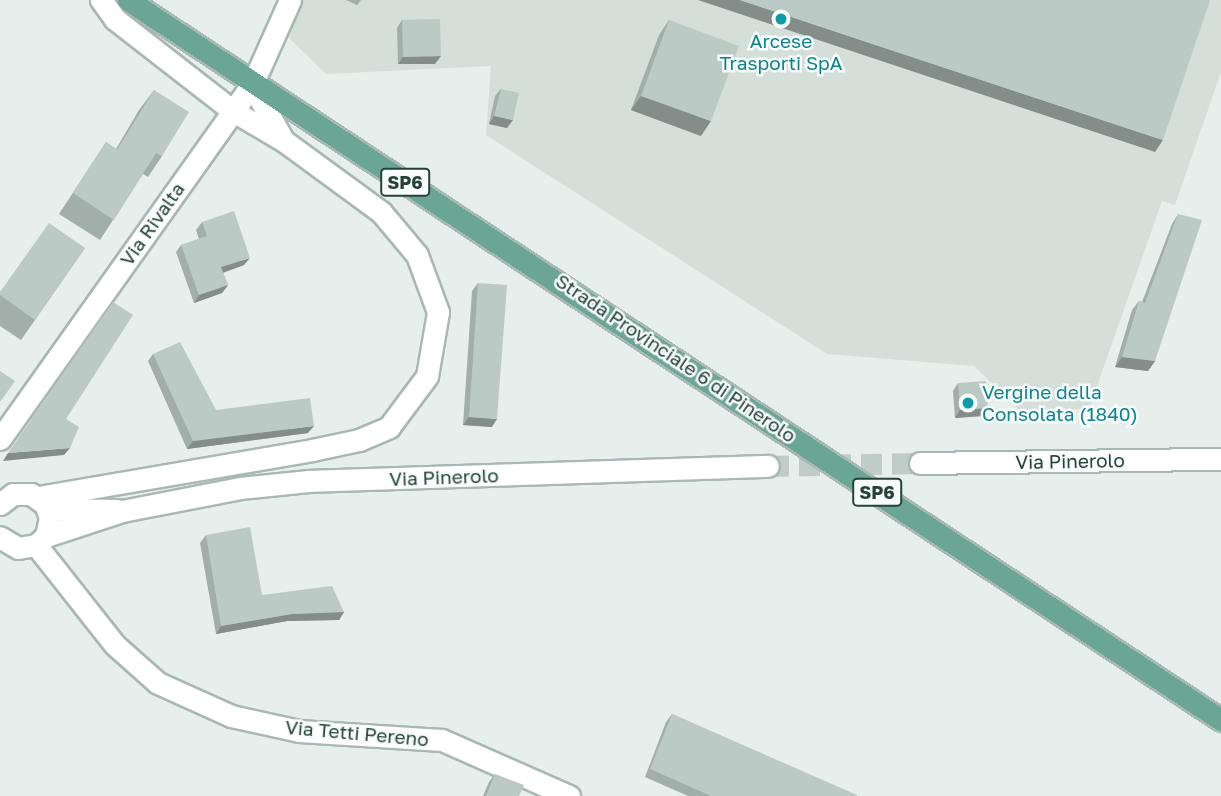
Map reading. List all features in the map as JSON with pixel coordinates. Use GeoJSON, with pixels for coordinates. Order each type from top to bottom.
{"type":"FeatureCollection","features":[{"type":"Feature","properties":{"kind":"main road","name":"Strada Provinciale 6 di Pinerolo"},"geometry":{"type":"LineString","coordinates":[[128,0],[252,85],[558,279],[1221,720]]}},
{"type":"Feature","properties":{"kind":"street"},"geometry":{"type":"LineString","coordinates":[[1,500],[22,493],[43,503],[359,440],[389,427],[427,376],[438,312],[417,255],[381,212],[284,141],[233,111],[115,19],[101,0]]}},
{"type":"Feature","properties":{"kind":"street","name":"Via Rivalta"},"geometry":{"type":"LineString","coordinates":[[0,439],[252,85],[290,0]]}},
{"type":"Feature","properties":{"kind":"street"},"geometry":{"type":"LineString","coordinates":[[252,85],[284,141]]}},
{"type":"Feature","properties":{"kind":"street","name":"Via Pinerolo"},"geometry":{"type":"LineString","coordinates":[[920,463],[1221,459]]}},
{"type":"Feature","properties":{"kind":"street","name":"Via Pinerolo"},"geometry":{"type":"LineString","coordinates":[[3,545],[41,540],[122,510],[240,488],[309,481],[768,466]]}},
{"type":"Feature","properties":{"kind":"street"},"geometry":{"type":"LineString","coordinates":[[41,540],[43,503]]}},
{"type":"Feature","properties":{"kind":"street","name":"Via Pinerolo"},"geometry":{"type":"LineString","coordinates":[[43,503],[122,510]]}},
{"type":"Feature","properties":{"kind":"street","name":"Via Tetti Pereno"},"geometry":{"type":"LineString","coordinates":[[41,540],[116,645],[158,683],[230,716],[299,731],[442,740],[569,796]]}},
{"type":"Feature","properties":{"kind":"street"},"geometry":{"type":"LineString","coordinates":[[1197,704],[1221,713]]}},
{"type":"Feature","properties":{"kind":"shaded area"},"geometry":{"type":"Polygon","coordinates":[[[300,0],[1221,0],[1221,72],[1175,205],[1162,201],[1089,409],[1019,410],[974,366],[827,354],[486,135],[491,66],[326,74],[289,38],[300,0]]]}},
{"type":"Feature","properties":{"kind":"building"},"geometry":{"type":"Polygon","coordinates":[[[740,0],[1210,0],[1163,140],[740,0]]]}},
{"type":"Feature","properties":{"kind":"building"},"geometry":{"type":"Polygon","coordinates":[[[440,19],[441,56],[403,57],[402,20],[440,19]]]}},
{"type":"Feature","properties":{"kind":"building"},"geometry":{"type":"Polygon","coordinates":[[[669,20],[739,46],[711,121],[641,96],[669,20]]]}},
{"type":"Feature","properties":{"kind":"building"},"geometry":{"type":"Polygon","coordinates":[[[501,89],[519,93],[513,120],[494,116],[501,89]]]}},
{"type":"Feature","properties":{"kind":"building"},"geometry":{"type":"Polygon","coordinates":[[[154,90],[189,112],[162,156],[156,153],[114,220],[73,193],[106,142],[117,150],[154,90]]]}},
{"type":"Feature","properties":{"kind":"building"},"geometry":{"type":"Polygon","coordinates":[[[234,211],[250,258],[221,267],[228,285],[199,295],[181,245],[207,236],[202,222],[234,211]]]}},
{"type":"Feature","properties":{"kind":"building"},"geometry":{"type":"Polygon","coordinates":[[[1178,214],[1202,220],[1155,361],[1122,357],[1139,301],[1145,303],[1178,214]]]}},
{"type":"Feature","properties":{"kind":"building"},"geometry":{"type":"Polygon","coordinates":[[[49,223],[85,248],[35,320],[0,295],[0,292],[49,223]]]}},
{"type":"Feature","properties":{"kind":"building"},"geometry":{"type":"Polygon","coordinates":[[[478,283],[507,285],[497,419],[469,417],[478,283]]]}},
{"type":"Feature","properties":{"kind":"building"},"geometry":{"type":"Polygon","coordinates":[[[113,302],[133,315],[66,419],[79,427],[70,448],[8,453],[113,302]]]}},
{"type":"Feature","properties":{"kind":"building"},"geometry":{"type":"Polygon","coordinates":[[[180,342],[216,410],[310,398],[314,426],[193,441],[153,354],[180,342]]]}},
{"type":"Feature","properties":{"kind":"building"},"geometry":{"type":"Polygon","coordinates":[[[0,371],[15,381],[0,402],[0,371]]]}},
{"type":"Feature","properties":{"kind":"building"},"geometry":{"type":"Polygon","coordinates":[[[986,381],[988,408],[960,410],[958,383],[986,381]]]}},
{"type":"Feature","properties":{"kind":"building"},"geometry":{"type":"Polygon","coordinates":[[[250,527],[262,595],[332,586],[344,612],[292,614],[221,626],[206,535],[250,527]]]}},
{"type":"Feature","properties":{"kind":"building"},"geometry":{"type":"Polygon","coordinates":[[[672,714],[857,796],[711,796],[650,769],[672,714]]]}},
{"type":"Feature","properties":{"kind":"building"},"geometry":{"type":"Polygon","coordinates":[[[495,774],[524,785],[519,796],[486,796],[495,774]]]}},
{"type":"Feature","properties":{"kind":"tunnel"},"geometry":{"type":"LineString","coordinates":[[768,466],[920,463]]}},
{"type":"Feature","properties":{"kind":"place","name":"Arcese Trasporti SpA"},"geometry":{"type":"Point","coordinates":[781,19]}},
{"type":"Feature","properties":{"kind":"place","name":"Vergine della Consolata (1840)"},"geometry":{"type":"Point","coordinates":[968,403]}}]}
